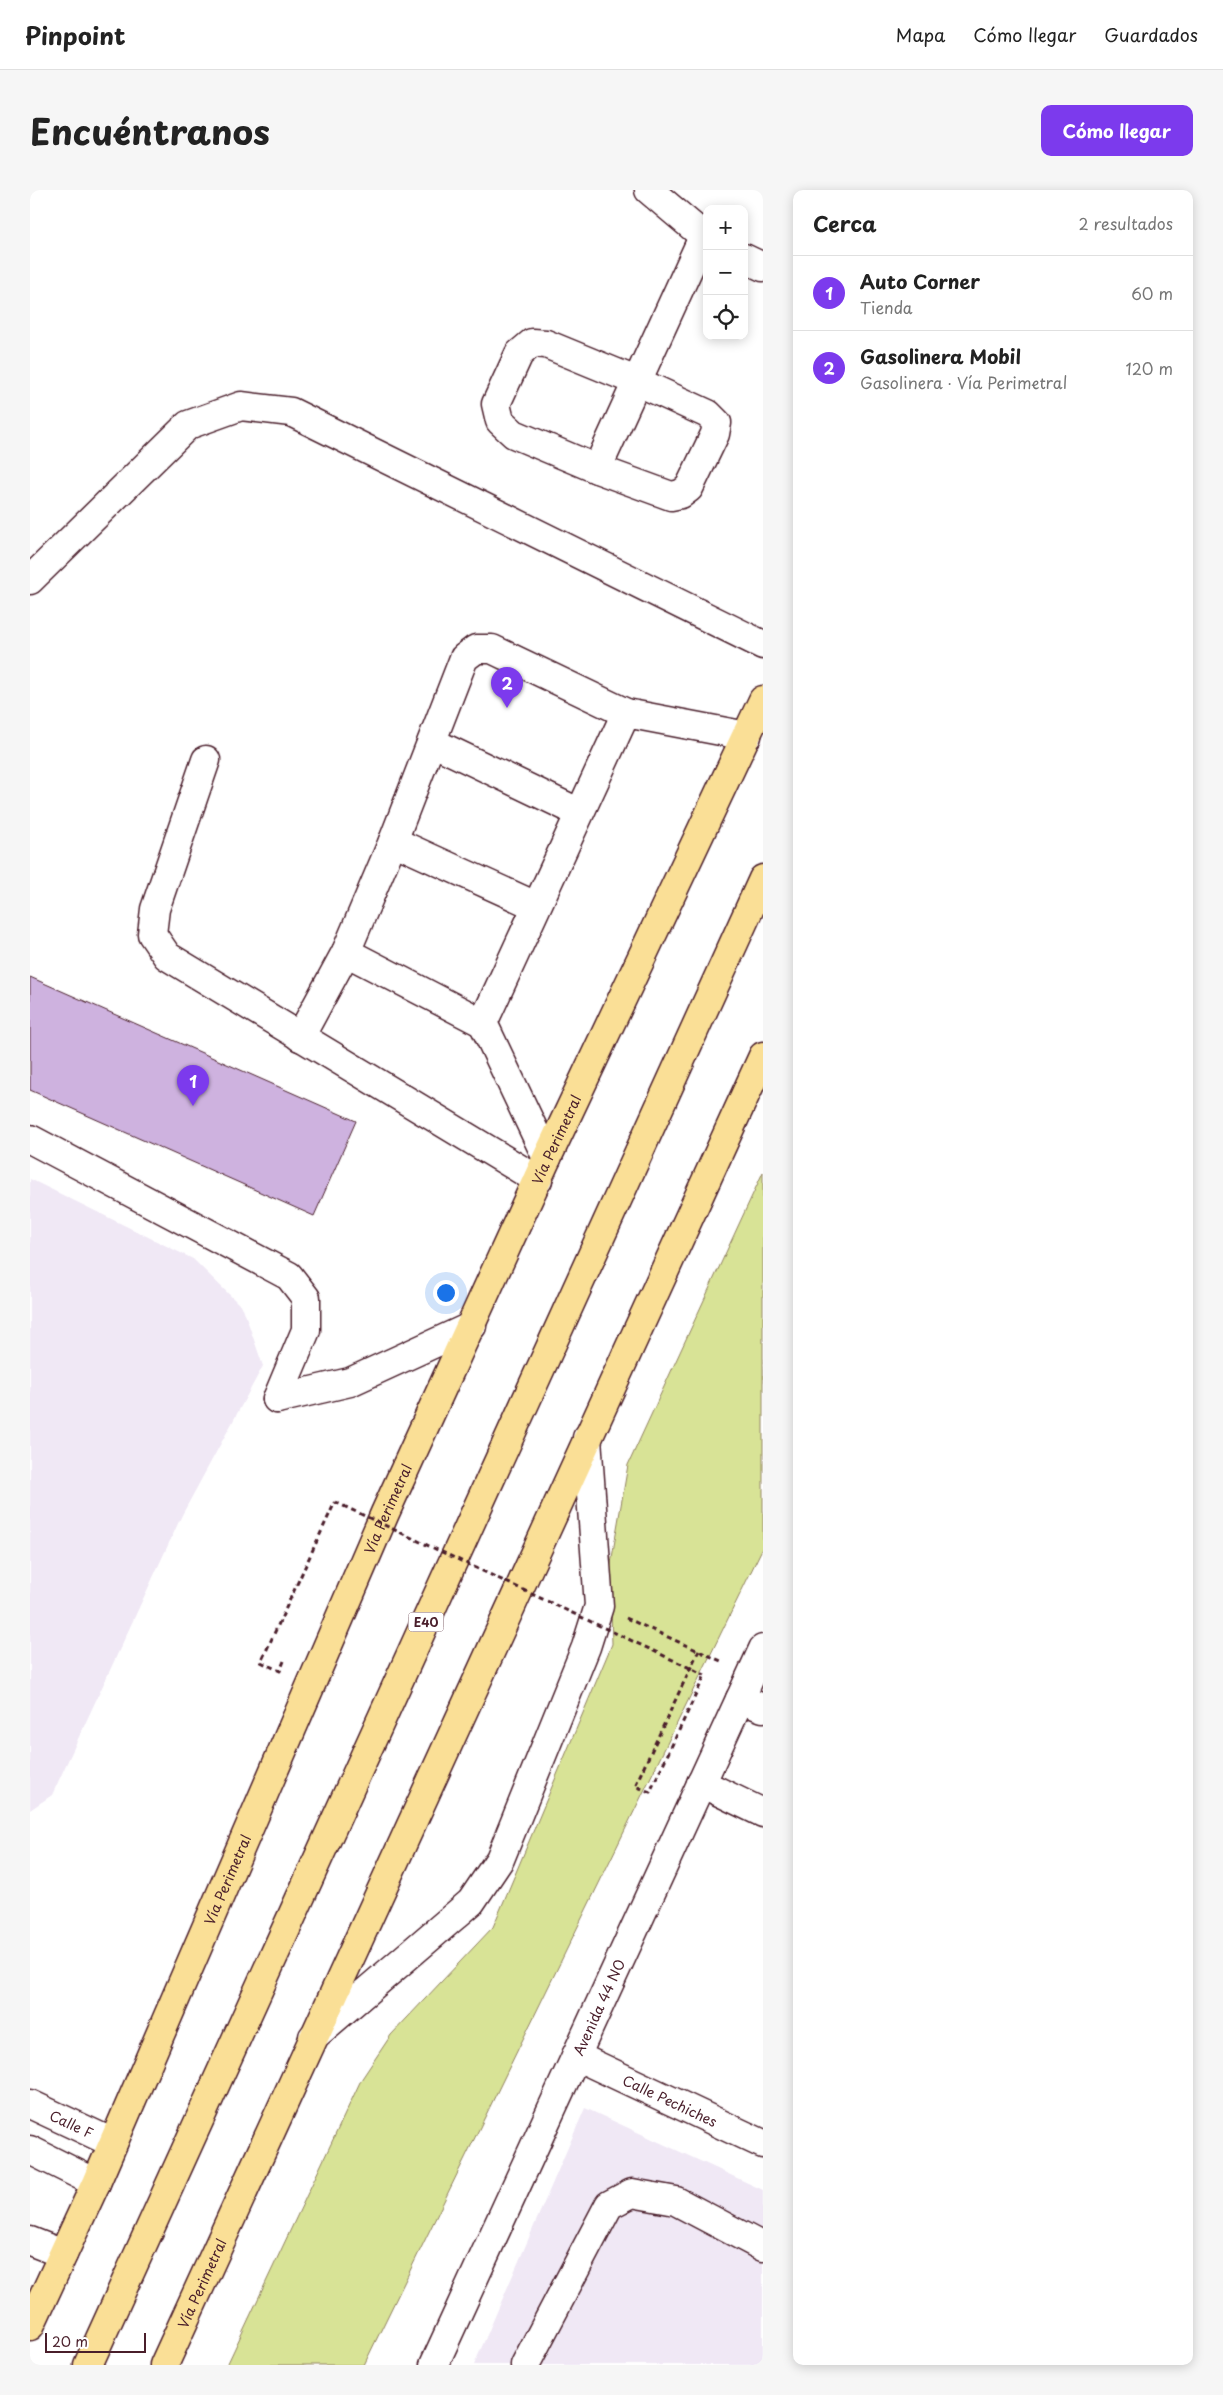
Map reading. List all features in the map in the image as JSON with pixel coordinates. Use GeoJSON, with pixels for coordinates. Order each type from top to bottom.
{"type":"FeatureCollection","features":[{"type":"Feature","properties":{"kind":"main road","name":"Vía Perimetral"},"geometry":{"type":"LineString","coordinates":[[30,2326],[96,2183],[386,1513],[543,1169],[763,700]]}},
{"type":"Feature","properties":{"kind":"main road","name":"E40"},"geometry":{"type":"LineString","coordinates":[[88,2365],[763,879]]}},
{"type":"Feature","properties":{"kind":"main road","name":"Vía Perimetral"},"geometry":{"type":"LineString","coordinates":[[164,2365],[763,1056]]}},
{"type":"Feature","properties":{"kind":"street"},"geometry":{"type":"LineString","coordinates":[[649,190],[703,236]]}},
{"type":"Feature","properties":{"kind":"street"},"geometry":{"type":"LineString","coordinates":[[597,468],[636,381],[703,242]]}},
{"type":"Feature","properties":{"kind":"street"},"geometry":{"type":"LineString","coordinates":[[748,260],[763,267]]}},
{"type":"Feature","properties":{"kind":"street"},"geometry":{"type":"LineString","coordinates":[[532,343],[546,344],[636,381],[708,414],[716,423],[715,434],[689,488],[681,494],[671,496],[597,468],[514,434],[500,421],[496,404],[519,354],[532,343]]}},
{"type":"Feature","properties":{"kind":"street"},"geometry":{"type":"LineString","coordinates":[[30,580],[188,425],[241,406],[291,412],[763,645]]}},
{"type":"Feature","properties":{"kind":"street"},"geometry":{"type":"LineString","coordinates":[[300,1037],[346,952],[393,841],[464,658],[476,649],[492,648],[626,713],[747,736]]}},
{"type":"Feature","properties":{"kind":"street"},"geometry":{"type":"LineString","coordinates":[[483,1023],[578,812],[626,713]]}},
{"type":"Feature","properties":{"kind":"street"},"geometry":{"type":"LineString","coordinates":[[432,742],[578,812]]}},
{"type":"Feature","properties":{"kind":"street"},"geometry":{"type":"LineString","coordinates":[[206,760],[156,909],[152,934],[168,956],[300,1037],[543,1169]]}},
{"type":"Feature","properties":{"kind":"street"},"geometry":{"type":"LineString","coordinates":[[393,841],[536,906]]}},
{"type":"Feature","properties":{"kind":"street"},"geometry":{"type":"LineString","coordinates":[[346,952],[483,1023],[543,1169]]}},
{"type":"Feature","properties":{"kind":"street"},"geometry":{"type":"LineString","coordinates":[[30,1139],[290,1276],[306,1298],[306,1330],[277,1399],[350,1382],[472,1326]]}},
{"type":"Feature","properties":{"kind":"street"},"geometry":{"type":"LineString","coordinates":[[313,2038],[471,1902],[496,1866],[586,1646],[599,1606],[587,1438]]}},
{"type":"Feature","properties":{"kind":"street","name":"Avenida 44 NO"},"geometry":{"type":"LineString","coordinates":[[434,2365],[702,1782],[751,1704],[751,1675],[763,1649]]}},
{"type":"Feature","properties":{"kind":"street"},"geometry":{"type":"LineString","coordinates":[[702,1782],[763,1812]]}},
{"type":"Feature","properties":{"kind":"street","name":"Calle Pechiches"},"geometry":{"type":"LineString","coordinates":[[576,2056],[763,2144]]}},
{"type":"Feature","properties":{"kind":"street","name":"Calle F"},"geometry":{"type":"LineString","coordinates":[[30,2104],[113,2143]]}},
{"type":"Feature","properties":{"kind":"street"},"geometry":{"type":"LineString","coordinates":[[30,2150],[96,2183]]}},
{"type":"Feature","properties":{"kind":"street"},"geometry":{"type":"LineString","coordinates":[[525,2365],[608,2205],[632,2194],[676,2201],[763,2247]]}},
{"type":"Feature","properties":{"kind":"street"},"geometry":{"type":"LineString","coordinates":[[30,2241],[63,2254]]}},
{"type":"Feature","properties":{"kind":"path"},"geometry":{"type":"LineString","coordinates":[[288,1653],[280,1671],[261,1662],[335,1502],[704,1675],[650,1792],[636,1786],[698,1650]]}},
{"type":"Feature","properties":{"kind":"path"},"geometry":{"type":"LineString","coordinates":[[351,1519],[355,1510]]}},
{"type":"Feature","properties":{"kind":"path"},"geometry":{"type":"LineString","coordinates":[[599,1606],[751,1675]]}},
{"type":"Feature","properties":{"kind":"shaded area"},"geometry":{"type":"Polygon","coordinates":[[[30,1179],[193,1259],[243,1308],[263,1366],[182,1515],[52,1795],[30,1810],[30,1179]]]}},
{"type":"Feature","properties":{"kind":"shaded area"},"geometry":{"type":"Polygon","coordinates":[[[585,2108],[763,2190],[763,2365],[474,2365],[585,2108]]]}},
{"type":"Feature","properties":{"kind":"green space"},"geometry":{"type":"Polygon","coordinates":[[[763,1172],[763,1547],[364,2365],[227,2365],[361,2080],[391,2035],[493,1927],[612,1644],[610,1569],[628,1465],[763,1172]]]}},
{"type":"Feature","properties":{"kind":"building"},"geometry":{"type":"Polygon","coordinates":[[[30,977],[356,1121],[314,1216],[30,1090],[30,977]]]}},
{"type":"Feature","properties":{"kind":"place","name":"Gasolinera Mobil"},"geometry":{"type":"Point","coordinates":[507,708]}},
{"type":"Feature","properties":{"kind":"place","name":"Auto Corner"},"geometry":{"type":"Point","coordinates":[193,1106]}}]}
